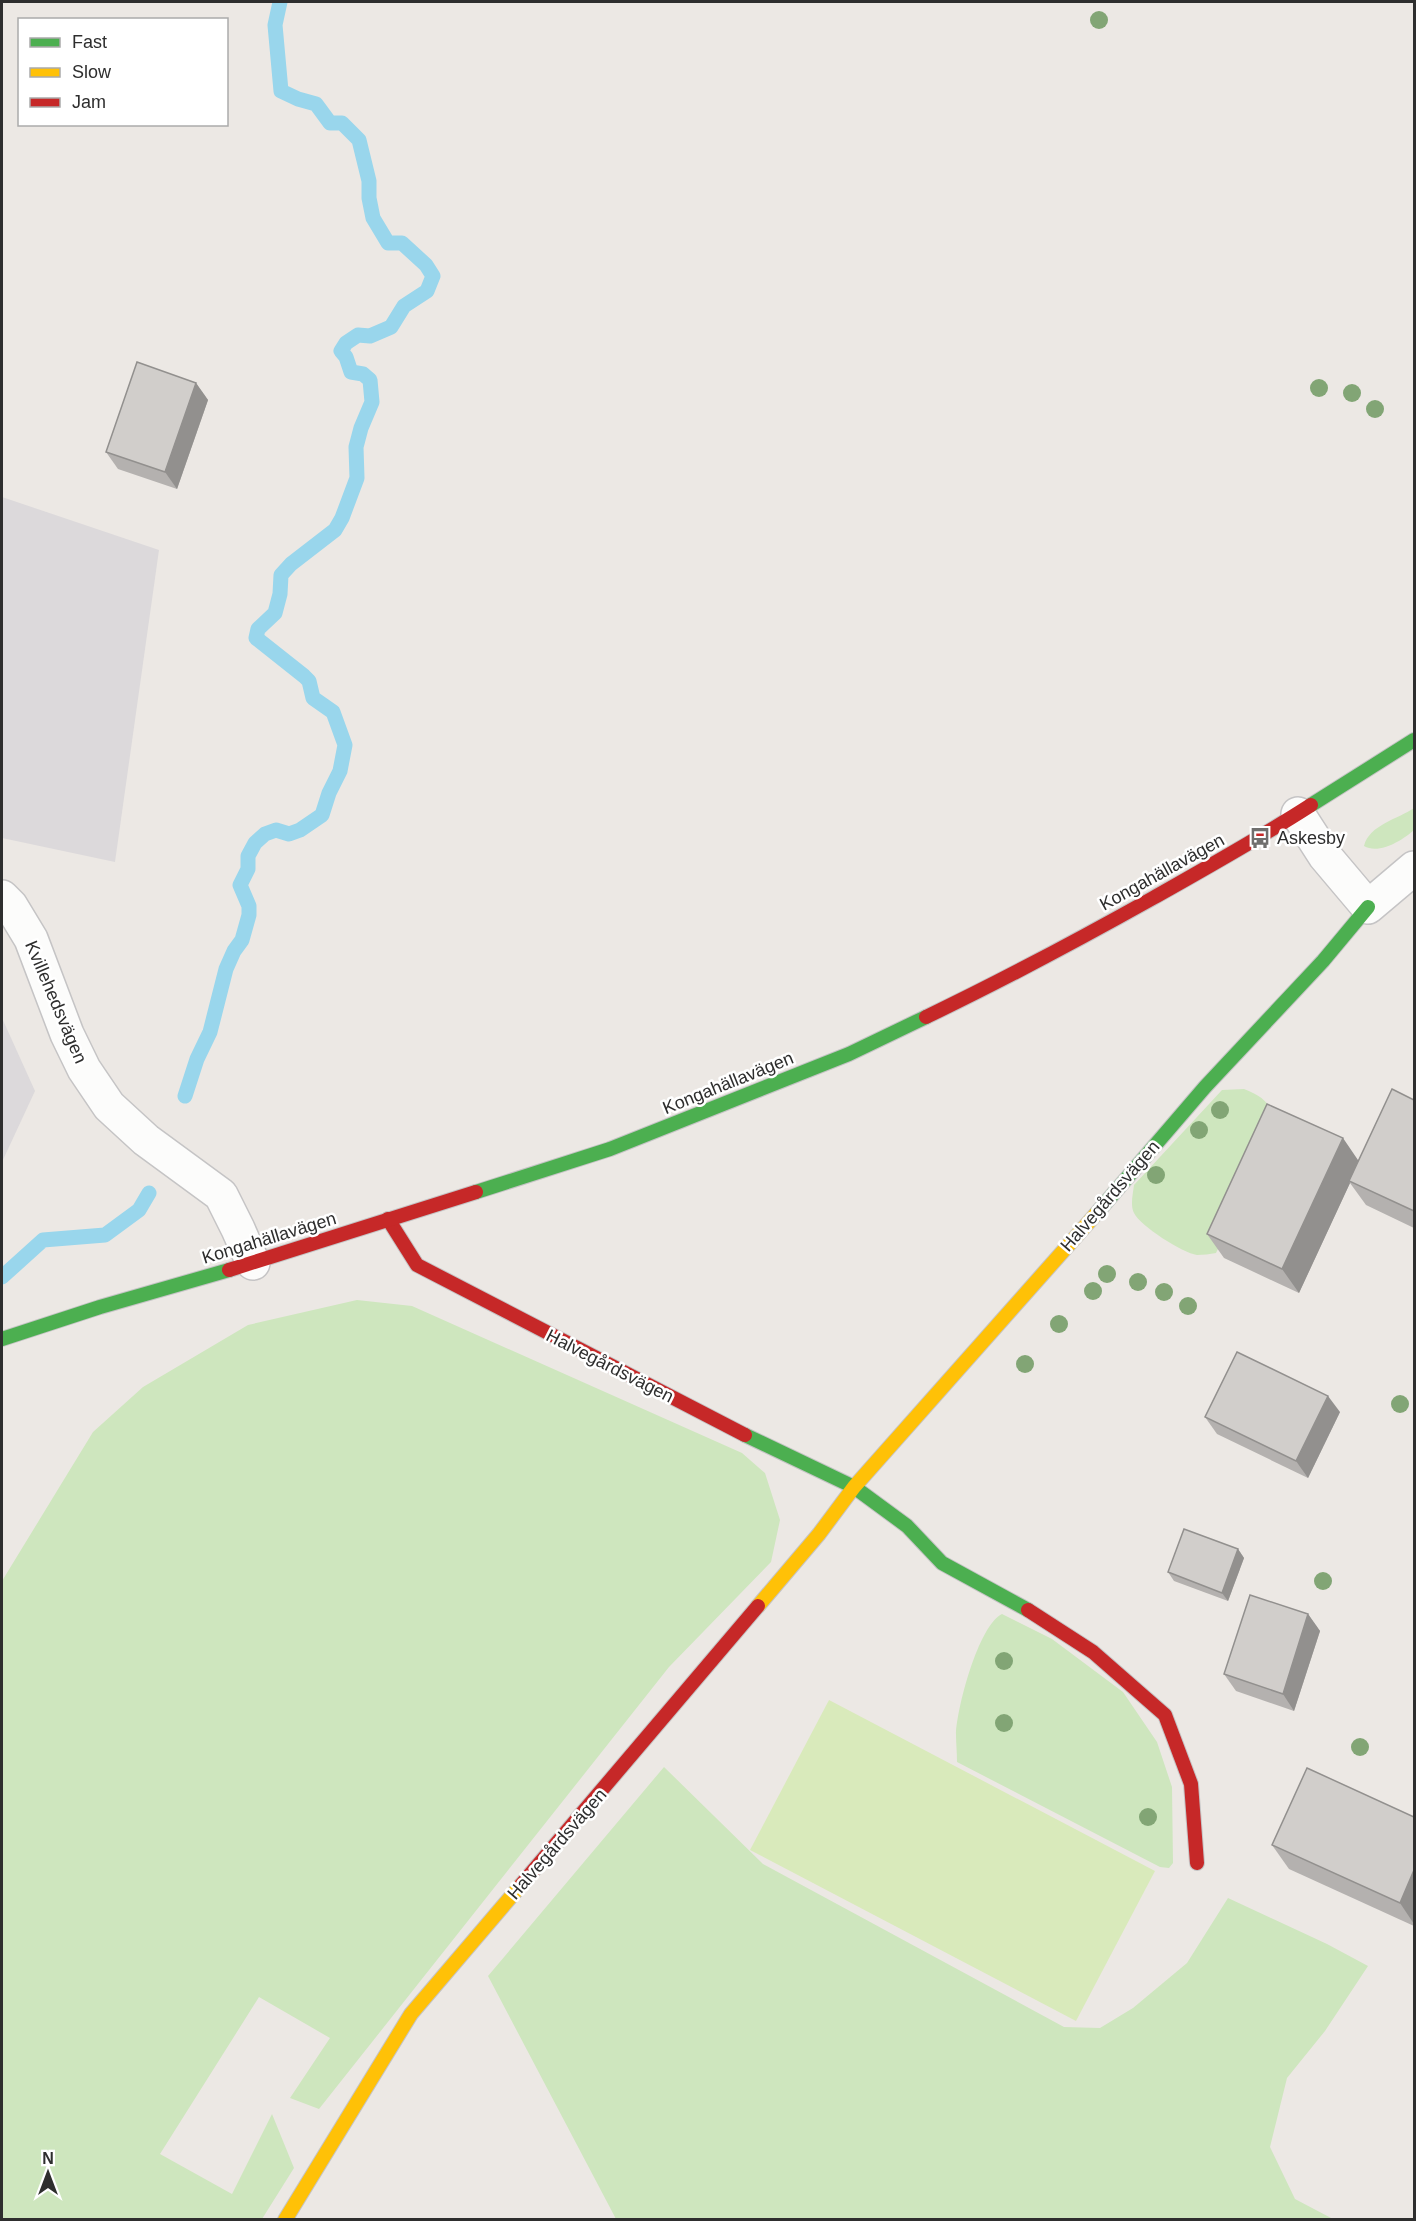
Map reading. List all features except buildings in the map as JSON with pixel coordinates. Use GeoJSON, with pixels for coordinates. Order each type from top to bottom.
{"type":"FeatureCollection","features":[{"type":"Feature","properties":{"kind":"street","name":"Kongahällavägen"},"geometry":{"type":"LineString","coordinates":[[2,1339],[100,1307],[253,1263],[610,1149],[849,1054],[981,992],[1074,942],[1298,814],[1414,740]]}},
{"type":"Feature","properties":{"kind":"street"},"geometry":{"type":"LineString","coordinates":[[1298,814],[1325,856],[1368,907]]}},
{"type":"Feature","properties":{"kind":"street","name":"Halvegårdsvägen"},"geometry":{"type":"LineString","coordinates":[[285,2220],[411,2014],[804,1551],[854,1487],[1065,1250],[1205,1087],[1323,961],[1368,907],[1414,868]]}},
{"type":"Feature","properties":{"kind":"street","name":"Kvillehedsvägen"},"geometry":{"type":"LineString","coordinates":[[2,897],[11,906],[30,939],[67,1034],[84,1069],[109,1106],[146,1140],[221,1195],[253,1263]]}},
{"type":"Feature","properties":{"kind":"street","name":"Halvegårdsvägen"},"geometry":{"type":"LineString","coordinates":[[388,1220],[417,1265],[759,1442],[854,1487],[907,1526],[942,1563],[1015,1601],[1093,1652],[1165,1715],[1191,1784],[1197,1863]]}},
{"type":"Feature","properties":{"kind":"shaded area"},"geometry":{"type":"Polygon","coordinates":[[[2,497],[159,550],[115,862],[2,838],[2,497]]]}},
{"type":"Feature","properties":{"kind":"shaded area"},"geometry":{"type":"Polygon","coordinates":[[[2,1018],[35,1091],[2,1162],[2,1018]]]}},
{"type":"Feature","properties":{"kind":"green space"},"geometry":{"type":"Polygon","coordinates":[[[1414,808],[1414,830],[1409,834],[1384,848],[1364,846],[1367,839],[1378,828],[1414,808]]]}},
{"type":"Feature","properties":{"kind":"green space"},"geometry":{"type":"Polygon","coordinates":[[[1244,1089],[1266,1102],[1279,1123],[1216,1253],[1197,1255],[1162,1238],[1144,1225],[1132,1207],[1134,1185],[1222,1090],[1244,1089]]]}},
{"type":"Feature","properties":{"kind":"green space"},"geometry":{"type":"Polygon","coordinates":[[[357,1300],[412,1306],[742,1453],[765,1473],[780,1520],[771,1562],[669,1667],[319,2109],[290,2098],[330,2038],[259,1997],[160,2154],[232,2194],[272,2114],[294,2168],[262,2219],[2,2219],[2,1581],[93,1432],[143,1387],[248,1325],[357,1300]]]}},
{"type":"Feature","properties":{"kind":"green space"},"geometry":{"type":"Polygon","coordinates":[[[1002,1614],[1052,1639],[1123,1692],[1157,1742],[1172,1787],[1173,1863],[1169,1868],[1160,1867],[957,1762],[957,1722],[970,1669],[985,1634],[1002,1614]]]}},
{"type":"Feature","properties":{"kind":"green space"},"geometry":{"type":"Polygon","coordinates":[[[829,1700],[1155,1871],[1076,2021],[750,1850],[829,1700]]]}},
{"type":"Feature","properties":{"kind":"green space"},"geometry":{"type":"Polygon","coordinates":[[[664,1767],[763,1864],[1064,2027],[1100,2028],[1133,2008],[1187,1963],[1228,1898],[1327,1944],[1368,1966],[1325,2031],[1287,2078],[1270,2147],[1295,2199],[1333,2219],[616,2219],[488,1976],[664,1767]]]}},
{"type":"Feature","properties":{"kind":"waterway"},"geometry":{"type":"LineString","coordinates":[[185,1096],[197,1059],[210,1032],[226,969],[242,940],[249,915],[249,906],[240,885],[248,869],[248,856],[255,843],[265,834],[276,830],[289,834],[300,830],[322,815],[329,793],[340,771],[345,745],[333,712],[313,698],[309,681],[304,676],[256,638],[258,629],[275,613],[280,594],[281,575],[291,564],[335,530],[357,478],[356,447],[372,402],[370,380],[363,374],[351,372],[346,357],[341,351],[346,343],[358,335],[370,336],[391,327],[404,306],[427,291],[433,276],[426,265],[402,243],[388,243],[373,218],[369,198],[369,181],[359,140],[342,123],[330,123],[316,104],[281,91],[275,25],[280,2]]}},
{"type":"Feature","properties":{"kind":"waterway"},"geometry":{"type":"LineString","coordinates":[[2,1277],[43,1240],[105,1235],[139,1210],[149,1193]]}},
{"type":"Feature","properties":{"kind":"traffic: fast"},"geometry":{"type":"LineString","coordinates":[[1311,805],[1414,740]]}},
{"type":"Feature","properties":{"kind":"traffic: fast"},"geometry":{"type":"LineString","coordinates":[[1096,1214],[1205,1087],[1323,961],[1368,907]]}},
{"type":"Feature","properties":{"kind":"traffic: fast"},"geometry":{"type":"LineString","coordinates":[[476,1192],[610,1149],[849,1054],[926,1017]]}},
{"type":"Feature","properties":{"kind":"traffic: fast"},"geometry":{"type":"LineString","coordinates":[[2,1339],[100,1307],[229,1270]]}},
{"type":"Feature","properties":{"kind":"traffic: fast"},"geometry":{"type":"LineString","coordinates":[[745,1435],[854,1487],[907,1526],[942,1563],[1028,1610]]}},
{"type":"Feature","properties":{"kind":"traffic: slow"},"geometry":{"type":"LineString","coordinates":[[758,1606],[819,1534],[854,1487],[1096,1214]]}},
{"type":"Feature","properties":{"kind":"traffic: slow"},"geometry":{"type":"LineString","coordinates":[[285,2220],[411,2014],[521,1885]]}},
{"type":"Feature","properties":{"kind":"traffic: jam"},"geometry":{"type":"LineString","coordinates":[[926,1017],[1125,914],[1233,853],[1311,805]]}},
{"type":"Feature","properties":{"kind":"traffic: jam"},"geometry":{"type":"LineString","coordinates":[[229,1270],[476,1192]]}},
{"type":"Feature","properties":{"kind":"traffic: jam"},"geometry":{"type":"LineString","coordinates":[[388,1219],[417,1265],[745,1435]]}},
{"type":"Feature","properties":{"kind":"traffic: jam"},"geometry":{"type":"LineString","coordinates":[[521,1885],[758,1606]]}},
{"type":"Feature","properties":{"kind":"traffic: jam"},"geometry":{"type":"LineString","coordinates":[[1028,1610],[1093,1652],[1165,1715],[1191,1784],[1197,1863]]}},
{"type":"Feature","properties":{"kind":"place","name":"Askesby"},"geometry":{"type":"Point","coordinates":[1260,838]}}]}
